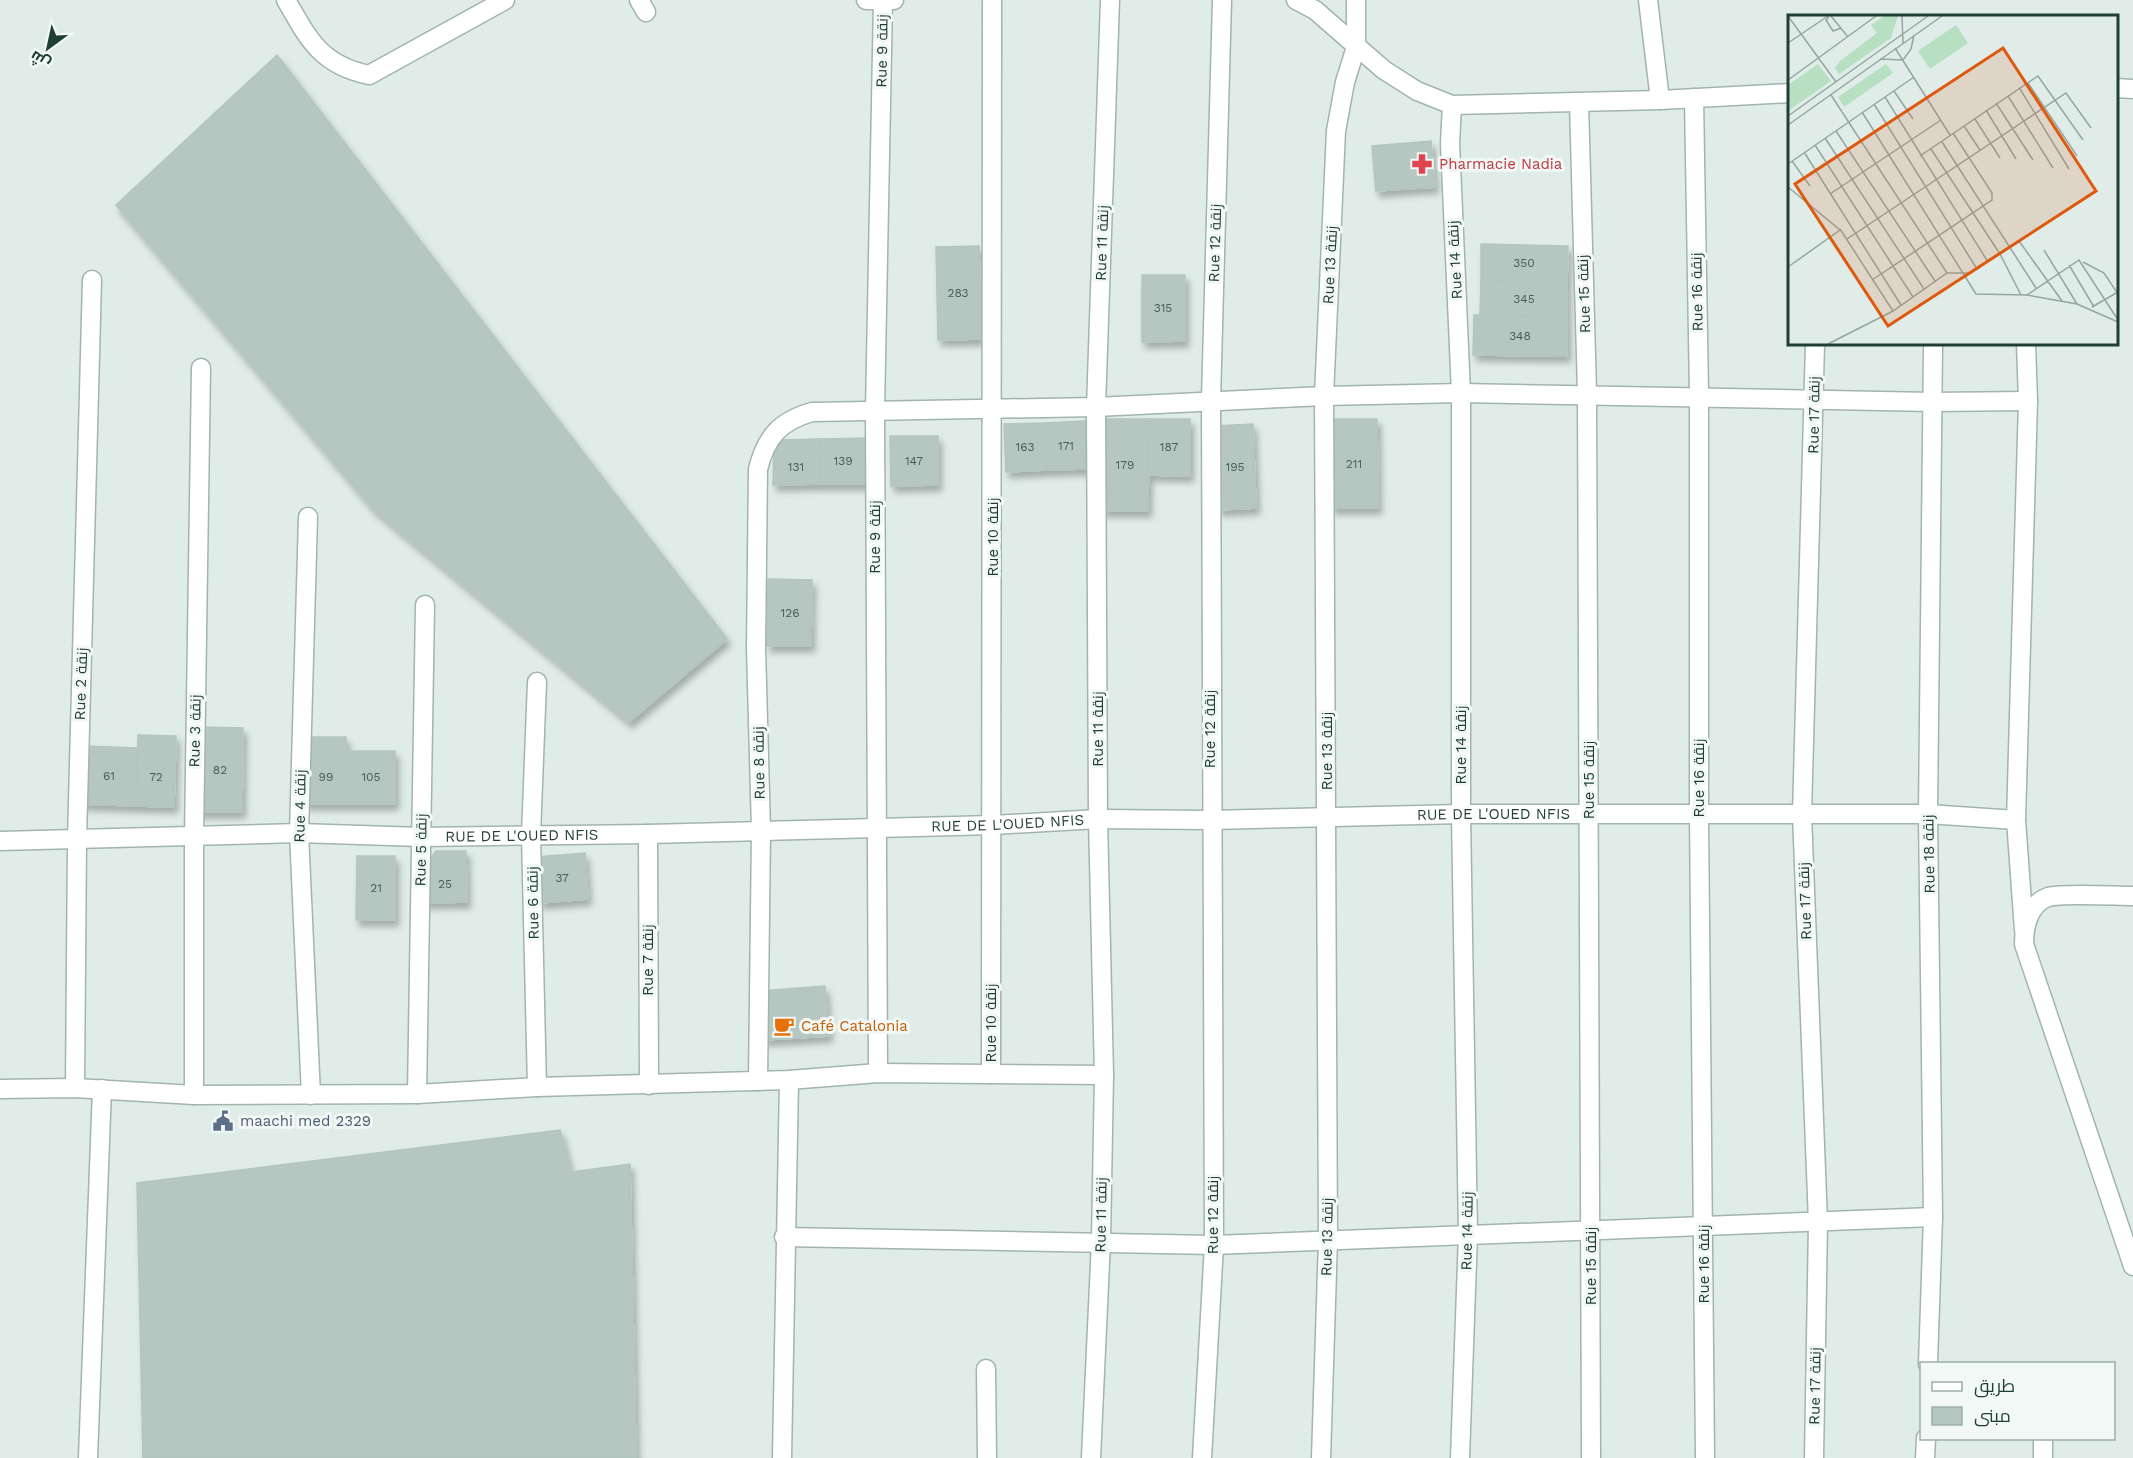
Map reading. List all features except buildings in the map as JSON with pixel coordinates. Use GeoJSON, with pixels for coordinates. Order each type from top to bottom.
{"type":"FeatureCollection","features":[{"type":"Feature","properties":{"kind":"street"},"geometry":{"type":"LineString","coordinates":[[286,0],[325,58],[350,71],[369,75],[505,0]]}},
{"type":"Feature","properties":{"kind":"street","name":"Rue 9 زنقة"},"geometry":{"type":"LineString","coordinates":[[878,1073],[874,411],[882,0]]}},
{"type":"Feature","properties":{"kind":"street","name":"Rue 10 زنقة"},"geometry":{"type":"LineString","coordinates":[[991,1074],[994,407],[992,0]]}},
{"type":"Feature","properties":{"kind":"street","name":"Rue 11 زنقة"},"geometry":{"type":"LineString","coordinates":[[1091,1458],[1101,1241],[1104,1076],[1098,819],[1096,407],[1110,0]]}},
{"type":"Feature","properties":{"kind":"street","name":"Rue 12 زنقة"},"geometry":{"type":"LineString","coordinates":[[1202,1458],[1214,1245],[1210,820],[1211,400],[1222,0]]}},
{"type":"Feature","properties":{"kind":"street"},"geometry":{"type":"LineString","coordinates":[[1296,0],[1315,10],[1356,47],[1417,92],[1452,105],[1660,100],[1788,93]]}},
{"type":"Feature","properties":{"kind":"street","name":"Rue 13 زنقة"},"geometry":{"type":"LineString","coordinates":[[1321,1458],[1328,1240],[1324,396],[1336,130],[1345,82],[1356,47],[1356,0]]}},
{"type":"Feature","properties":{"kind":"street"},"geometry":{"type":"LineString","coordinates":[[1648,0],[1660,100]]}},
{"type":"Feature","properties":{"kind":"street"},"geometry":{"type":"LineString","coordinates":[[2118,88],[2133,89]]}},
{"type":"Feature","properties":{"kind":"street","name":"Rue 16 زنقة"},"geometry":{"type":"LineString","coordinates":[[1694,98],[1699,395],[1699,814],[1706,1458]]}},
{"type":"Feature","properties":{"kind":"street","name":"Rue 15 زنقة"},"geometry":{"type":"LineString","coordinates":[[1579,102],[1587,393],[1591,1458]]}},
{"type":"Feature","properties":{"kind":"street","name":"Rue 14 زنقة"},"geometry":{"type":"LineString","coordinates":[[1452,105],[1450,143],[1461,393],[1461,814],[1468,1234],[1460,1458]]}},
{"type":"Feature","properties":{"kind":"street","name":"Rue 2 زنقة"},"geometry":{"type":"LineString","coordinates":[[75,1088],[77,839],[92,280]]}},
{"type":"Feature","properties":{"kind":"street","name":"Rue 17 زنقة"},"geometry":{"type":"LineString","coordinates":[[1814,1458],[1818,1222],[1802,814],[1815,345]]}},
{"type":"Feature","properties":{"kind":"street","name":"Rue 18 زنقة"},"geometry":{"type":"LineString","coordinates":[[1928,1362],[1933,1217],[1928,814],[1933,345]]}},
{"type":"Feature","properties":{"kind":"street"},"geometry":{"type":"LineString","coordinates":[[2026,345],[2028,401],[2016,820],[2024,944],[2133,1266]]}},
{"type":"Feature","properties":{"kind":"street","name":"Rue 3 زنقة"},"geometry":{"type":"LineString","coordinates":[[194,1095],[194,836],[201,368]]}},
{"type":"Feature","properties":{"kind":"street"},"geometry":{"type":"LineString","coordinates":[[874,411],[994,407],[1096,407],[1211,400],[1461,393],[1699,395],[1932,402],[2028,401]]}},
{"type":"Feature","properties":{"kind":"street","name":"Rue 8 زنقة"},"geometry":{"type":"LineString","coordinates":[[758,1081],[761,830],[756,648],[759,469],[764,446],[780,427],[796,417],[812,412],[874,411]]}},
{"type":"Feature","properties":{"kind":"street","name":"Rue 4 زنقة"},"geometry":{"type":"LineString","coordinates":[[308,517],[299,833],[311,1095]]}},
{"type":"Feature","properties":{"kind":"street","name":"Rue 5 زنقة"},"geometry":{"type":"LineString","coordinates":[[417,1094],[425,605]]}},
{"type":"Feature","properties":{"kind":"street","name":"Rue 6 زنقة"},"geometry":{"type":"LineString","coordinates":[[537,682],[531,835],[537,1087]]}},
{"type":"Feature","properties":{"kind":"street","name":"RUE DE L'OUED NFIS"},"geometry":{"type":"LineString","coordinates":[[0,841],[299,833],[421,837],[648,834],[993,825],[1098,819],[1210,820],[1461,814],[1928,814],[2016,820]]}},
{"type":"Feature","properties":{"kind":"street","name":"Rue 7 زنقة"},"geometry":{"type":"LineString","coordinates":[[648,834],[649,1085]]}},
{"type":"Feature","properties":{"kind":"street"},"geometry":{"type":"LineString","coordinates":[[2024,930],[2033,909],[2049,897],[2133,896]]}},
{"type":"Feature","properties":{"kind":"street"},"geometry":{"type":"LineString","coordinates":[[0,1089],[75,1088],[194,1095],[417,1094],[537,1087],[789,1080],[878,1073],[1104,1076]]}},
{"type":"Feature","properties":{"kind":"street"},"geometry":{"type":"LineString","coordinates":[[782,1458],[784,1237],[789,1080]]}},
{"type":"Feature","properties":{"kind":"street"},"geometry":{"type":"LineString","coordinates":[[88,1458],[102,1089]]}},
{"type":"Feature","properties":{"kind":"street"},"geometry":{"type":"LineString","coordinates":[[784,1237],[1101,1241],[1214,1245],[1468,1234],[1590,1232],[1704,1224],[1933,1217]]}},
{"type":"Feature","properties":{"kind":"street"},"geometry":{"type":"LineString","coordinates":[[986,1369],[987,1458]]}},
{"type":"Feature","properties":{"kind":"street"},"geometry":{"type":"LineString","coordinates":[[1925,1458],[1926,1440]]}},
{"type":"Feature","properties":{"kind":"street"},"geometry":{"type":"LineString","coordinates":[[2043,1440],[2043,1458]]}},
{"type":"Feature","properties":{"kind":"place","name":"Pharmacie Nadia"},"geometry":{"type":"Point","coordinates":[1422,164]}},
{"type":"Feature","properties":{"kind":"place","name":"Café Catalonia"},"geometry":{"type":"Point","coordinates":[784,1026]}},
{"type":"Feature","properties":{"kind":"place","name":"maachi med 2329"},"geometry":{"type":"Point","coordinates":[223,1121]}}]}
